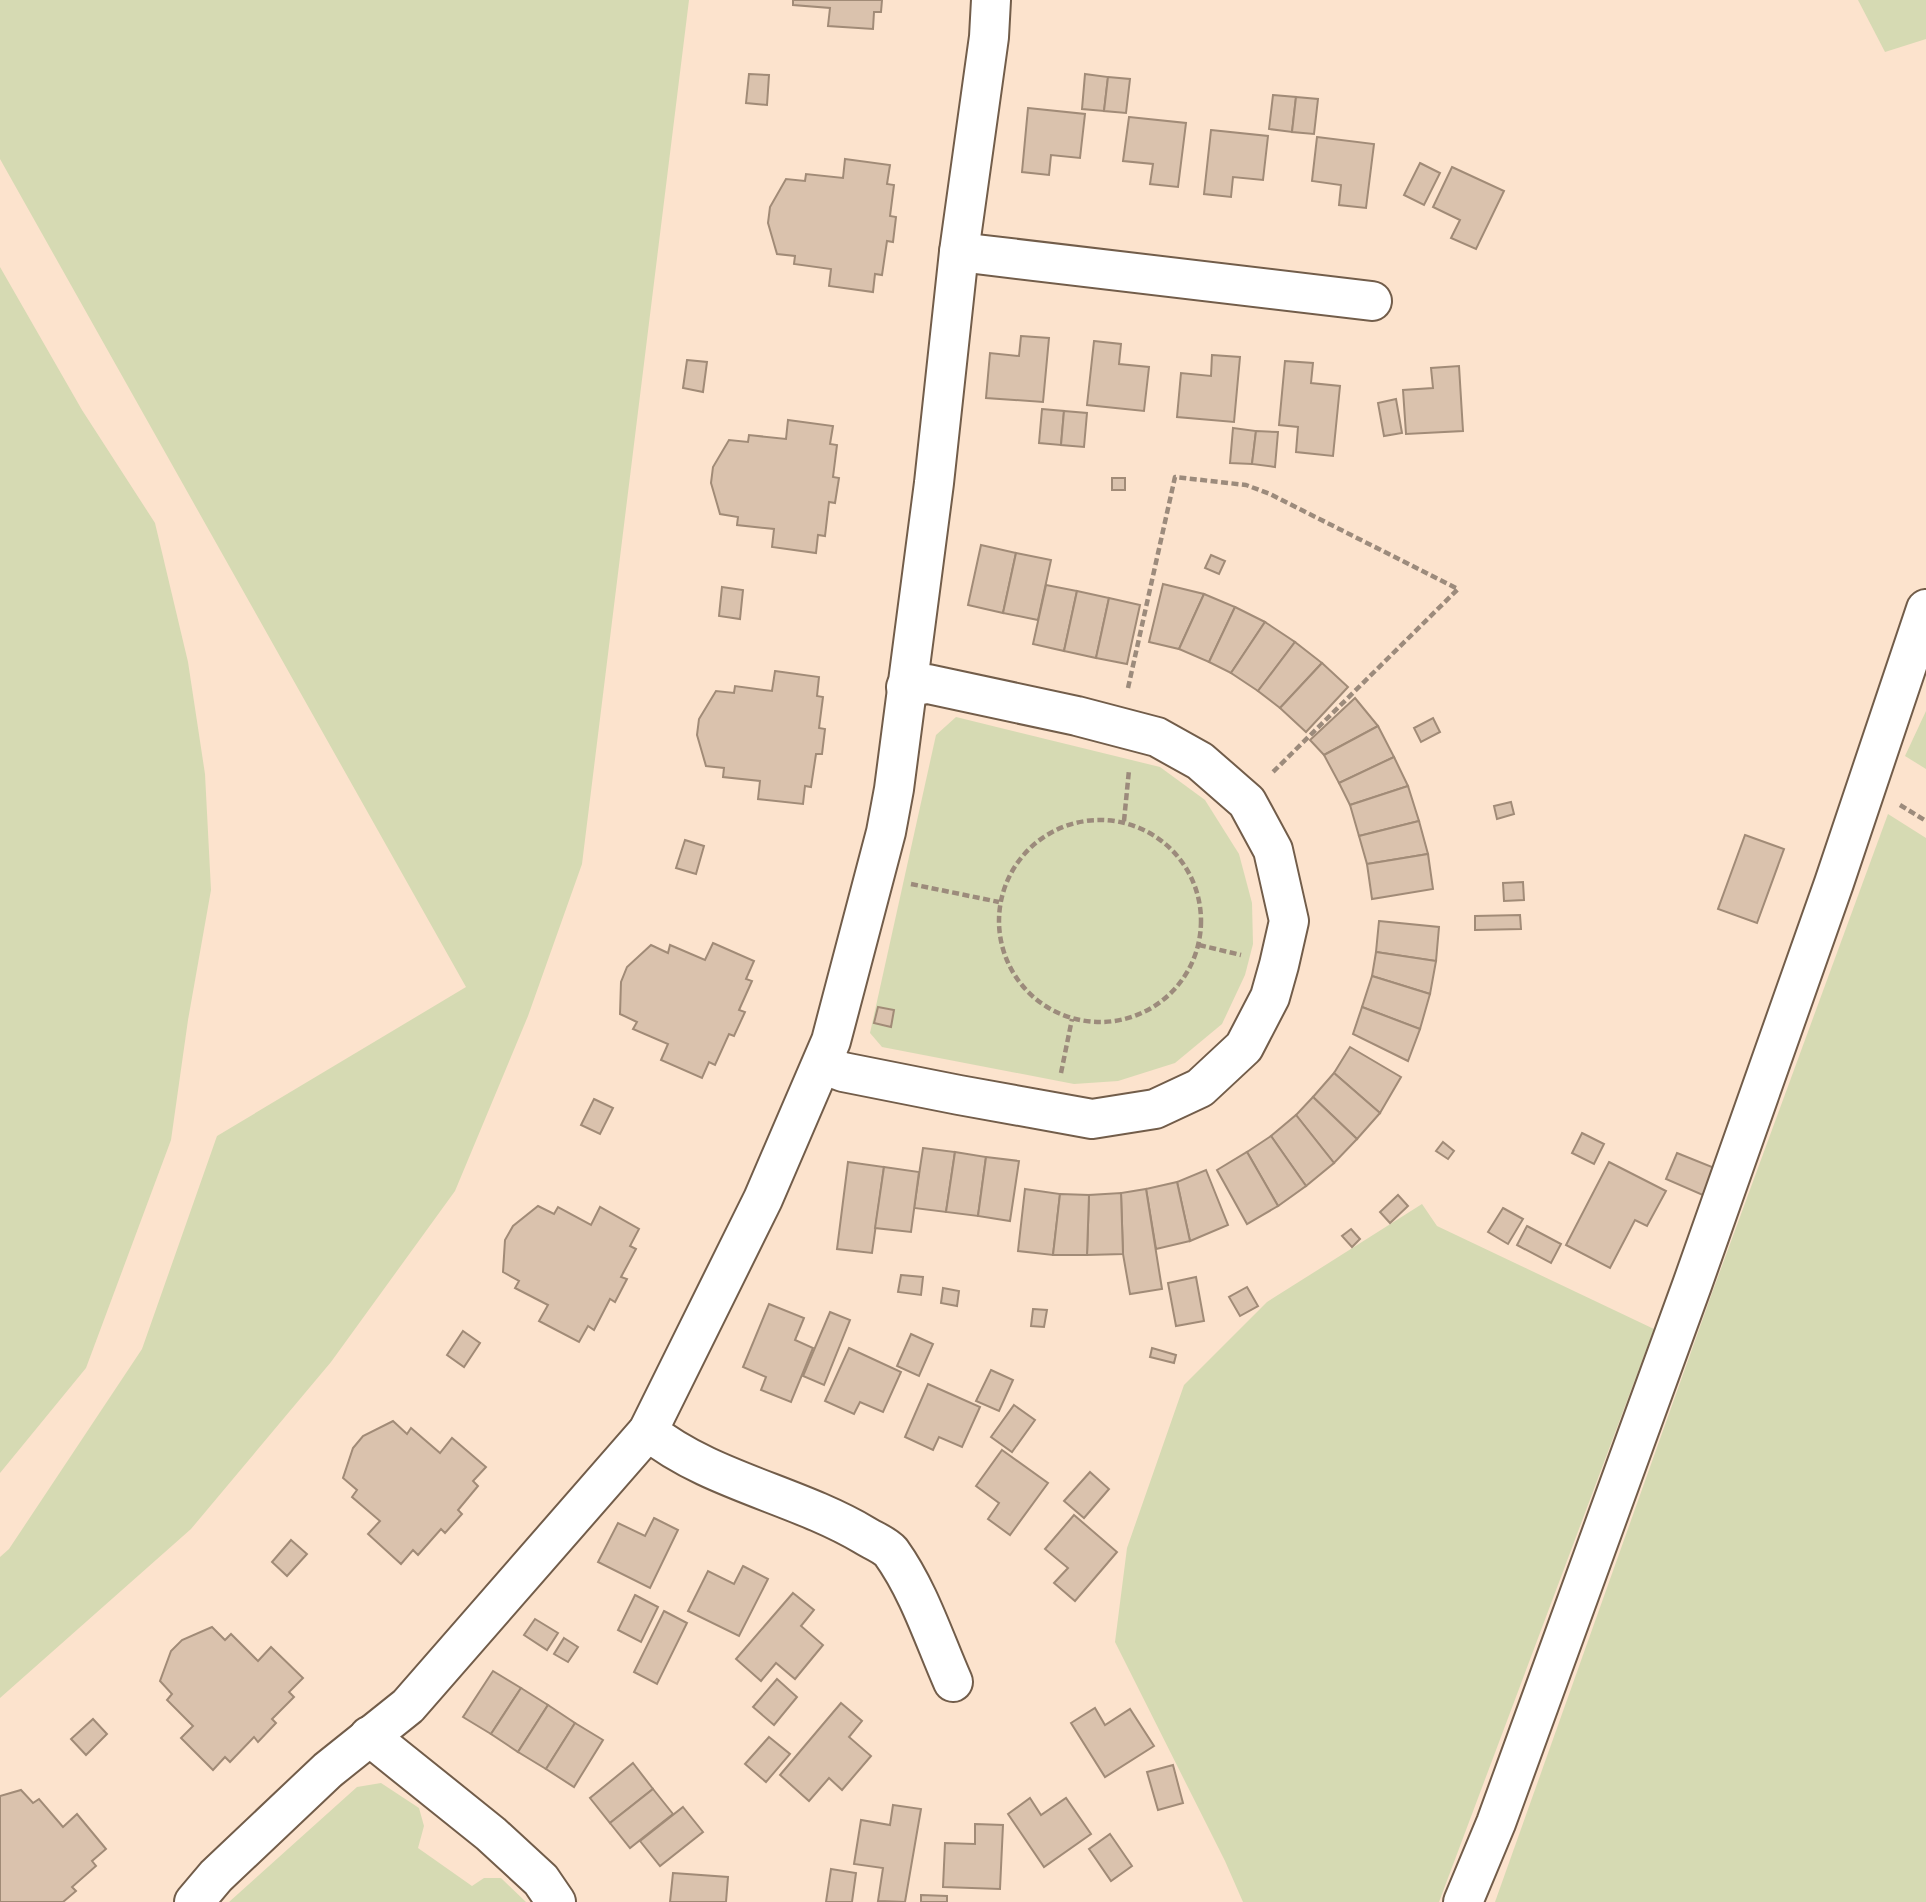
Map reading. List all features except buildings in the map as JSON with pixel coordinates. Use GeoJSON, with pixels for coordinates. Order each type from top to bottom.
{"type":"FeatureCollection","features":[{"type":"Feature","properties":{"kind":"street"},"geometry":{"type":"LineString","coordinates":[[194,1902],[216,1876],[328,1770],[408,1706],[648,1431],[745,1236],[822,1064],[835,1029],[875,876],[894,789],[934,483],[959,252],[989,37],[991,0]]}},
{"type":"Feature","properties":{"kind":"street"},"geometry":{"type":"LineString","coordinates":[[959,252],[1372,301]]}},
{"type":"Feature","properties":{"kind":"street"},"geometry":{"type":"LineString","coordinates":[[1464,1902],[1496,1823],[1692,1285],[1926,609]]}},
{"type":"Feature","properties":{"kind":"street"},"geometry":{"type":"LineString","coordinates":[[822,1064],[856,1074],[1092,1119],[1155,1109],[1200,1088],[1244,1047],[1270,997],[1289,922],[1273,850],[1244,800],[1200,761],[1157,737],[1126,729],[928,684],[906,687]]}},
{"type":"Feature","properties":{"kind":"street"},"geometry":{"type":"LineString","coordinates":[[648,1431],[659,1440],[721,1473],[840,1521],[889,1550],[917,1597],[953,1682]]}},
{"type":"Feature","properties":{"kind":"street"},"geometry":{"type":"LineString","coordinates":[[369,1736],[491,1834],[541,1880],[556,1902]]}},
{"type":"Feature","properties":{"kind":"path"},"geometry":{"type":"LineString","coordinates":[[1124,821],[1126,729],[1175,477],[1246,485],[1270,494],[1458,589],[1244,800]]}},
{"type":"Feature","properties":{"kind":"path"},"geometry":{"type":"LineString","coordinates":[[1090,819],[1124,821],[1153,833],[1178,854],[1195,882],[1202,913],[1199,945],[1186,975],[1165,1000],[1137,1016],[1105,1023],[1072,1019],[1039,1002],[1013,975],[1000,940],[999,902],[1010,872],[1031,846],[1059,827],[1090,819]]}},
{"type":"Feature","properties":{"kind":"path"},"geometry":{"type":"LineString","coordinates":[[875,876],[999,902]]}},
{"type":"Feature","properties":{"kind":"path"},"geometry":{"type":"LineString","coordinates":[[1052,1112],[1072,1019]]}},
{"type":"Feature","properties":{"kind":"green space"},"geometry":{"type":"Polygon","coordinates":[[[0,0],[689,0],[582,864],[528,1016],[455,1191],[331,1362],[191,1529],[0,1698],[0,1557],[9,1549],[142,1349],[217,1136],[466,987],[0,159],[0,0]]]}},
{"type":"Feature","properties":{"kind":"green space"},"geometry":{"type":"Polygon","coordinates":[[[1858,0],[1926,0],[1926,39],[1885,52],[1858,0]]]}},
{"type":"Feature","properties":{"kind":"green space"},"geometry":{"type":"Polygon","coordinates":[[[0,267],[82,410],[155,523],[188,662],[205,774],[211,890],[188,1020],[171,1140],[86,1368],[0,1473],[0,267]]]}},
{"type":"Feature","properties":{"kind":"green space"},"geometry":{"type":"Polygon","coordinates":[[[1926,711],[1926,769],[1905,756],[1926,711]]]}},
{"type":"Feature","properties":{"kind":"green space"},"geometry":{"type":"Polygon","coordinates":[[[956,717],[1160,767],[1205,800],[1239,854],[1252,903],[1253,944],[1245,975],[1222,1024],[1175,1063],[1118,1081],[1074,1084],[882,1047],[870,1033],[936,735],[956,717]]]}},
{"type":"Feature","properties":{"kind":"green space"},"geometry":{"type":"Polygon","coordinates":[[[1888,814],[1926,838],[1926,1902],[1495,1902],[1712,1293],[1888,814]]]}},
{"type":"Feature","properties":{"kind":"green space"},"geometry":{"type":"Polygon","coordinates":[[[1422,1204],[1437,1226],[1654,1329],[1439,1902],[1243,1902],[1115,1642],[1127,1548],[1184,1385],[1267,1302],[1422,1204]]]}},
{"type":"Feature","properties":{"kind":"green space"},"geometry":{"type":"Polygon","coordinates":[[[381,1783],[419,1808],[424,1826],[418,1848],[472,1886],[484,1878],[501,1878],[526,1902],[229,1902],[357,1787],[381,1783]]]}}]}
